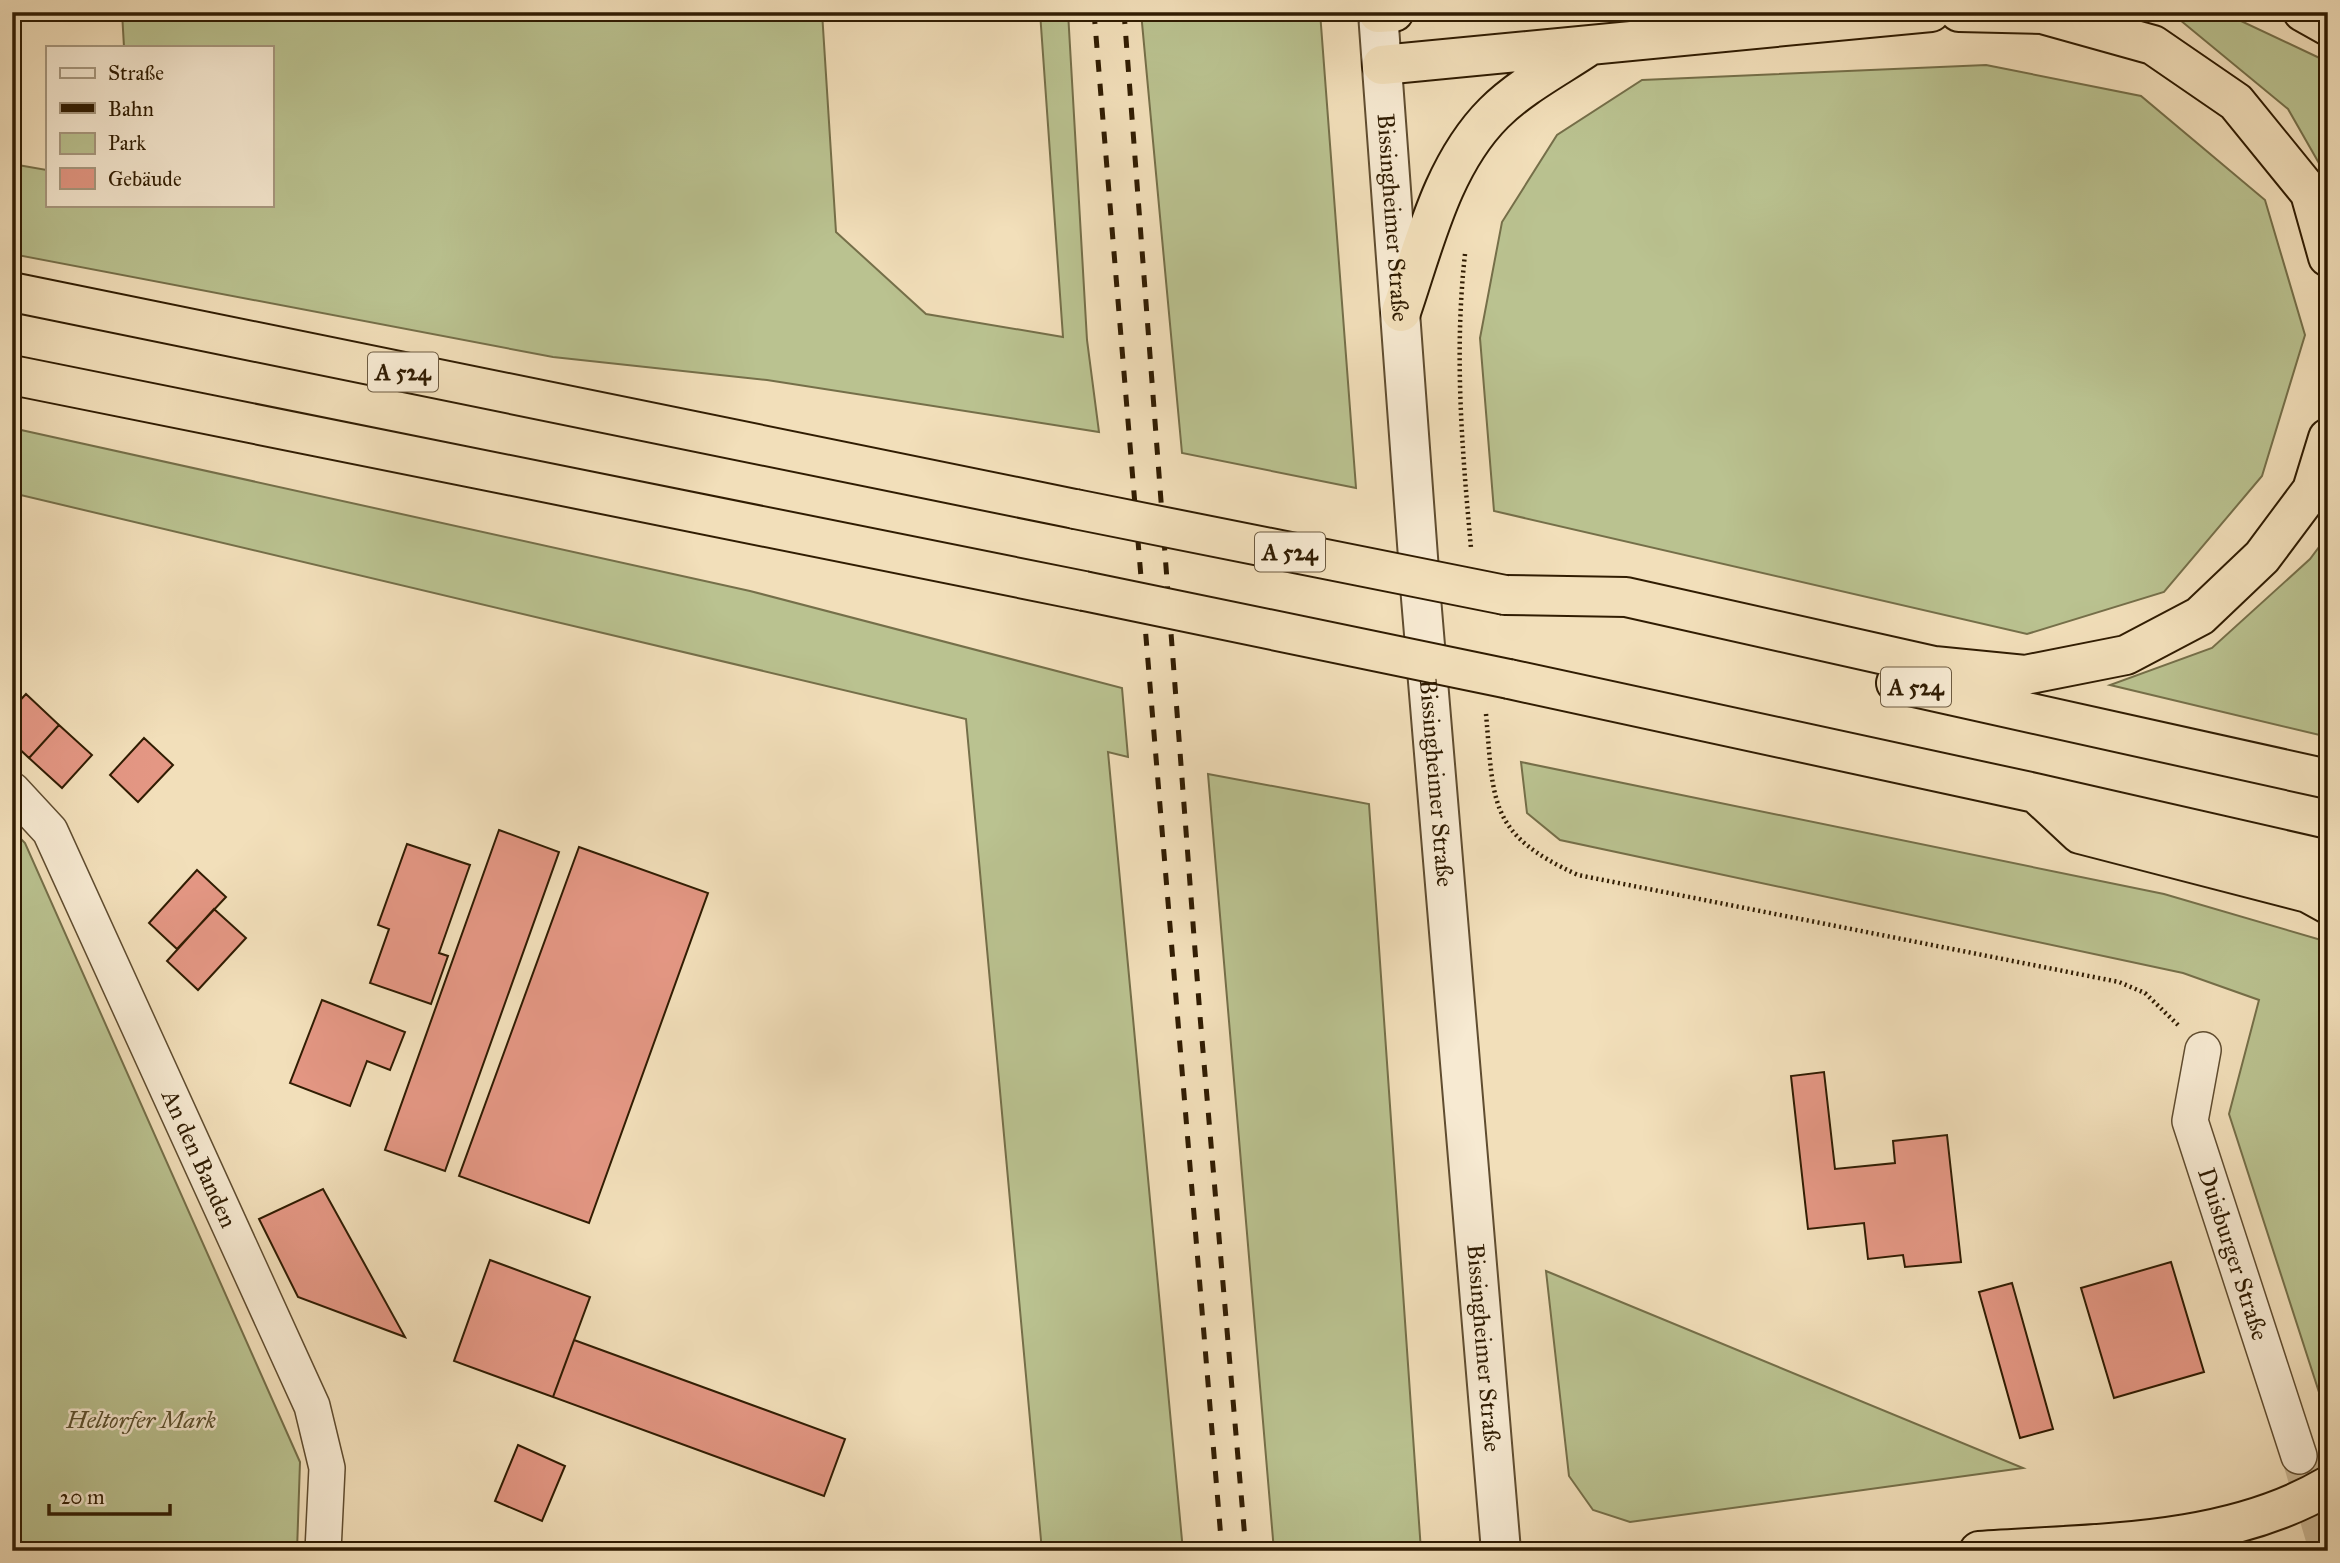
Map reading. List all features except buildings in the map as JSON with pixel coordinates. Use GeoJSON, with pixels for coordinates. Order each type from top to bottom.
{"type":"FeatureCollection","features":[{"type":"Feature","properties":{"kind":"highway"},"geometry":{"type":"LineString","coordinates":[[1382,65],[1931,12]]}},
{"type":"Feature","properties":{"kind":"highway"},"geometry":{"type":"LineString","coordinates":[[1959,12],[2042,14],[2153,45],[2236,102],[2310,193],[2328,257]]}},
{"type":"Feature","properties":{"kind":"highway"},"geometry":{"type":"LineString","coordinates":[[2303,12],[2328,26]]}},
{"type":"Feature","properties":{"kind":"highway"},"geometry":{"type":"LineString","coordinates":[[1401,312],[1442,195],[1468,146],[1494,113],[1593,43]]}},
{"type":"Feature","properties":{"kind":"highway","name":"A 524"},"geometry":{"type":"LineString","coordinates":[[12,292],[1505,595],[2328,779]]}},
{"type":"Feature","properties":{"kind":"highway"},"geometry":{"type":"LineString","coordinates":[[12,375],[1509,679],[2035,793],[2328,860]]}},
{"type":"Feature","properties":{"kind":"highway"},"geometry":{"type":"LineString","coordinates":[[1505,595],[1626,597],[1934,666],[2025,675],[2126,655],[2200,616],[2262,557],[2312,490],[2328,438]]}},
{"type":"Feature","properties":{"kind":"highway"},"geometry":{"type":"LineString","coordinates":[[2035,793],[2080,834],[2308,892],[2328,904]]}},
{"type":"Feature","properties":{"kind":"highway"},"geometry":{"type":"LineString","coordinates":[[1979,1551],[2171,1536],[2239,1522],[2313,1495],[2328,1486]]}},
{"type":"Feature","properties":{"kind":"street","name":"Bissingheimer Straße"},"geometry":{"type":"LineString","coordinates":[[1383,13],[1382,65],[1421,598],[1500,1551]]}},
{"type":"Feature","properties":{"kind":"street","name":"An den Banden"},"geometry":{"type":"LineString","coordinates":[[12,790],[50,831],[312,1406],[327,1468],[323,1551]]}},
{"type":"Feature","properties":{"kind":"street","name":"Duisburger Straße"},"geometry":{"type":"LineString","coordinates":[[2203,1050],[2190,1121],[2299,1455]]}},
{"type":"Feature","properties":{"kind":"path"},"geometry":{"type":"LineString","coordinates":[[1465,253],[1459,312],[1459,418],[1472,561]]}},
{"type":"Feature","properties":{"kind":"path"},"geometry":{"type":"LineString","coordinates":[[1485,708],[1493,787],[1500,816],[1518,838],[1543,859],[1578,875],[2119,982],[2145,993],[2203,1050]]}},
{"type":"Feature","properties":{"kind":"green space"},"geometry":{"type":"Polygon","coordinates":[[[122,12],[822,12],[836,232],[926,314],[1063,337],[1040,12],[1068,12],[1087,340],[1099,432],[767,380],[553,357],[12,254],[12,164],[46,170],[46,206],[273,206],[273,46],[124,46],[122,12]]]}},
{"type":"Feature","properties":{"kind":"green space"},"geometry":{"type":"Polygon","coordinates":[[[1141,12],[1320,12],[1356,488],[1182,453],[1141,12]]]}},
{"type":"Feature","properties":{"kind":"green space"},"geometry":{"type":"Polygon","coordinates":[[[2207,12],[2222,12],[2328,62],[2328,179],[2288,109],[2180,20],[2207,12]]]}},
{"type":"Feature","properties":{"kind":"green space"},"geometry":{"type":"Polygon","coordinates":[[[1986,65],[2141,96],[2265,200],[2305,335],[2262,476],[2164,592],[2027,634],[1494,511],[1480,338],[1502,222],[1557,135],[1642,80],[1986,65]]]}},
{"type":"Feature","properties":{"kind":"green space"},"geometry":{"type":"Polygon","coordinates":[[[12,428],[750,591],[1122,688],[1128,757],[1108,752],[1183,1551],[1042,1551],[966,719],[12,493],[12,428]]]}},
{"type":"Feature","properties":{"kind":"green space"},"geometry":{"type":"Polygon","coordinates":[[[2328,535],[2328,737],[2110,685],[2212,648],[2310,559],[2328,535]]]}},
{"type":"Feature","properties":{"kind":"green space"},"geometry":{"type":"Polygon","coordinates":[[[1521,762],[2164,894],[2328,942],[2328,1420],[2229,1114],[2259,1000],[2183,973],[1560,840],[1527,813],[1521,762]]]}},
{"type":"Feature","properties":{"kind":"green space"},"geometry":{"type":"Polygon","coordinates":[[[1208,774],[1369,804],[1421,1551],[1274,1551],[1208,774]]]}},
{"type":"Feature","properties":{"kind":"green space","name":"Heltorfer Mark"},"geometry":{"type":"Polygon","coordinates":[[[12,830],[25,843],[300,1462],[297,1551],[12,1551],[12,830]]]}},
{"type":"Feature","properties":{"kind":"green space"},"geometry":{"type":"Polygon","coordinates":[[[1546,1271],[2023,1468],[1630,1522],[1593,1510],[1569,1476],[1546,1271]]]}},
{"type":"Feature","properties":{"kind":"tunnel"},"geometry":{"type":"LineString","coordinates":[[2299,1456],[2327,1551]]}},
{"type":"Feature","properties":{"kind":"railway"},"geometry":{"type":"LineString","coordinates":[[1094,12],[1222,1551]]}},
{"type":"Feature","properties":{"kind":"railway"},"geometry":{"type":"LineString","coordinates":[[1124,12],[1200,1016],[1246,1551]]}}]}
